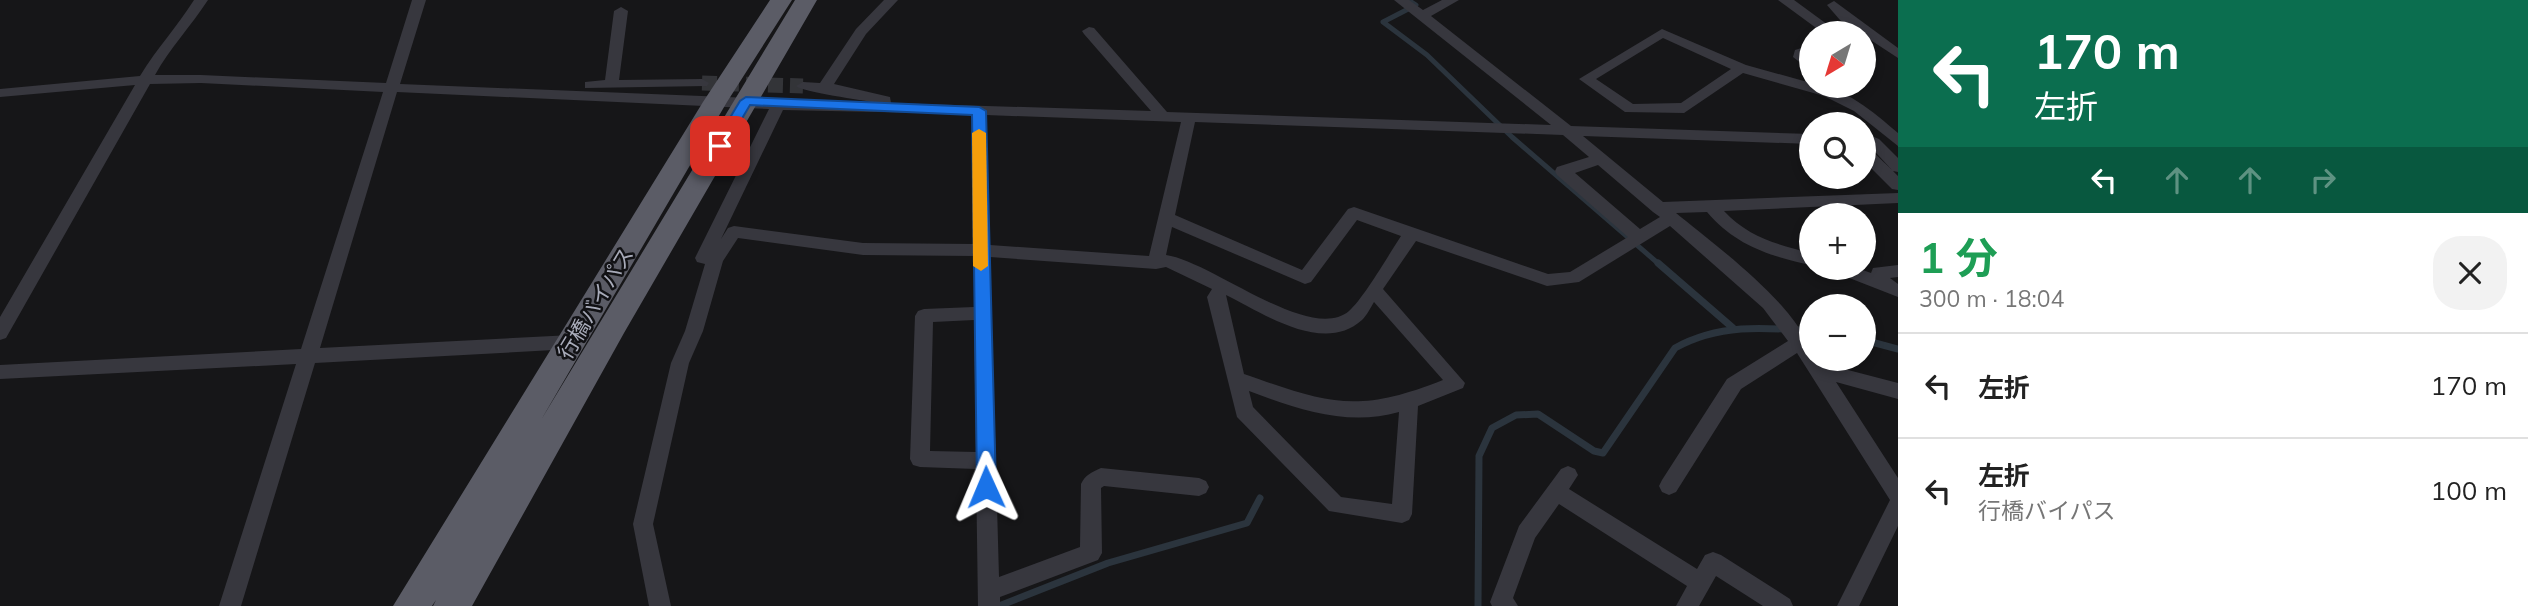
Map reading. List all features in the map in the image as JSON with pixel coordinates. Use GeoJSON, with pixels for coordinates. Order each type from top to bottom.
{"type":"FeatureCollection","features":[{"type":"Feature","properties":{"kind":"highway","name":"行橋バイパス"},"geometry":{"type":"LineString","coordinates":[[412,606],[572,342],[708,92],[780,0]]}},
{"type":"Feature","properties":{"kind":"highway","name":"行橋バイパス"},"geometry":{"type":"LineString","coordinates":[[452,606],[613,325],[806,0]]}},
{"type":"Feature","properties":{"kind":"street"},"geometry":{"type":"LineString","coordinates":[[0,333],[144,80],[164,47],[186,26],[201,0]]}},
{"type":"Feature","properties":{"kind":"street"},"geometry":{"type":"LineString","coordinates":[[230,606],[419,0]]}},
{"type":"Feature","properties":{"kind":"street"},"geometry":{"type":"LineString","coordinates":[[824,88],[861,32],[891,0]]}},
{"type":"Feature","properties":{"kind":"street"},"geometry":{"type":"LineString","coordinates":[[1401,0],[1514,86],[1750,285],[1799,343]]}},
{"type":"Feature","properties":{"kind":"street"},"geometry":{"type":"LineString","coordinates":[[1422,16],[1451,0]]}},
{"type":"Feature","properties":{"kind":"street"},"geometry":{"type":"LineString","coordinates":[[1785,0],[1815,21]]}},
{"type":"Feature","properties":{"kind":"street"},"geometry":{"type":"LineString","coordinates":[[1834,5],[1845,17],[1898,54]]}},
{"type":"Feature","properties":{"kind":"street"},"geometry":{"type":"LineString","coordinates":[[611,85],[621,12]]}},
{"type":"Feature","properties":{"kind":"street"},"geometry":{"type":"LineString","coordinates":[[1089,31],[1164,117]]}},
{"type":"Feature","properties":{"kind":"street"},"geometry":{"type":"LineString","coordinates":[[1741,68],[1684,108],[1630,109],[1586,79],[1662,33],[1741,68],[1829,93],[1859,108],[1898,142]]}},
{"type":"Feature","properties":{"kind":"street"},"geometry":{"type":"LineString","coordinates":[[0,93],[144,80],[201,79],[517,93],[708,92]]}},
{"type":"Feature","properties":{"kind":"street"},"geometry":{"type":"LineString","coordinates":[[517,93],[550,85],[611,85],[708,92],[746,101],[779,103],[1799,139]]}},
{"type":"Feature","properties":{"kind":"street"},"geometry":{"type":"LineString","coordinates":[[803,86],[886,101],[893,107]]}},
{"type":"Feature","properties":{"kind":"street"},"geometry":{"type":"LineString","coordinates":[[1859,98],[1898,126]]}},
{"type":"Feature","properties":{"kind":"street"},"geometry":{"type":"LineString","coordinates":[[715,260],[703,258],[779,103]]}},
{"type":"Feature","properties":{"kind":"street"},"geometry":{"type":"LineString","coordinates":[[979,111],[989,599],[1091,554],[1091,484],[1101,477],[1199,487]]}},
{"type":"Feature","properties":{"kind":"street"},"geometry":{"type":"LineString","coordinates":[[1156,263],[1189,118]]}},
{"type":"Feature","properties":{"kind":"street"},"geometry":{"type":"LineString","coordinates":[[1876,144],[1898,142]]}},
{"type":"Feature","properties":{"kind":"street"},"geometry":{"type":"LineString","coordinates":[[1876,151],[1898,167]]}},
{"type":"Feature","properties":{"kind":"street"},"geometry":{"type":"LineString","coordinates":[[1876,157],[1898,185]]}},
{"type":"Feature","properties":{"kind":"street"},"geometry":{"type":"LineString","coordinates":[[1600,159],[1563,171],[1638,236]]}},
{"type":"Feature","properties":{"kind":"street"},"geometry":{"type":"LineString","coordinates":[[1165,216],[1306,278],[1354,213],[1547,280],[1560,281],[1573,278],[1638,236],[1665,213],[1711,206],[1898,198]]}},
{"type":"Feature","properties":{"kind":"street"},"geometry":{"type":"LineString","coordinates":[[1711,206],[1737,234],[1756,245],[1799,256]]}},
{"type":"Feature","properties":{"kind":"street"},"geometry":{"type":"LineString","coordinates":[[660,606],[643,524],[680,363],[694,331],[715,260],[734,232],[863,249],[980,250],[1156,263],[1168,261],[1306,325],[1322,328],[1348,322],[1374,290],[1412,233]]}},
{"type":"Feature","properties":{"kind":"street"},"geometry":{"type":"LineString","coordinates":[[1891,288],[1879,272],[1898,271]]}},
{"type":"Feature","properties":{"kind":"street"},"geometry":{"type":"LineString","coordinates":[[1871,280],[1891,288]]}},
{"type":"Feature","properties":{"kind":"street"},"geometry":{"type":"LineString","coordinates":[[1222,286],[1216,298],[1244,411],[1336,505],[1402,514],[1409,401]]}},
{"type":"Feature","properties":{"kind":"street"},"geometry":{"type":"LineString","coordinates":[[1236,379],[1326,408],[1375,410],[1457,383],[1374,290]]}},
{"type":"Feature","properties":{"kind":"street"},"geometry":{"type":"LineString","coordinates":[[982,313],[924,316],[920,459],[986,461]]}},
{"type":"Feature","properties":{"kind":"street"},"geometry":{"type":"LineString","coordinates":[[0,372],[572,342]]}},
{"type":"Feature","properties":{"kind":"street"},"geometry":{"type":"LineString","coordinates":[[1669,486],[1734,384],[1799,361]]}},
{"type":"Feature","properties":{"kind":"street"},"geometry":{"type":"LineString","coordinates":[[1820,371],[1898,495]]}},
{"type":"Feature","properties":{"kind":"street"},"geometry":{"type":"LineString","coordinates":[[1847,371],[1898,391]]}},
{"type":"Feature","properties":{"kind":"street"},"geometry":{"type":"LineString","coordinates":[[1507,606],[1501,602],[1526,533],[1562,483],[1701,583]]}},
{"type":"Feature","properties":{"kind":"street"},"geometry":{"type":"LineString","coordinates":[[1848,606],[1898,505]]}},
{"type":"Feature","properties":{"kind":"street"},"geometry":{"type":"LineString","coordinates":[[1687,606],[1713,562],[1782,606]]}},
{"type":"Feature","properties":{"kind":"waterway"},"geometry":{"type":"LineString","coordinates":[[1408,0],[1416,5],[1383,22],[1427,55],[1512,137],[1660,265]]}},
{"type":"Feature","properties":{"kind":"waterway"},"geometry":{"type":"LineString","coordinates":[[1658,263],[1733,328]]}},
{"type":"Feature","properties":{"kind":"waterway"},"geometry":{"type":"LineString","coordinates":[[1478,606],[1479,456],[1492,428],[1516,415],[1538,414],[1594,451],[1603,453],[1675,348],[1691,340],[1724,331],[1758,328],[1799,330]]}},
{"type":"Feature","properties":{"kind":"waterway"},"geometry":{"type":"LineString","coordinates":[[1876,343],[1898,349]]}},
{"type":"Feature","properties":{"kind":"waterway"},"geometry":{"type":"LineString","coordinates":[[999,606],[1108,563],[1247,523],[1260,498]]}},
{"type":"Feature","properties":{"kind":"tunnel"},"geometry":{"type":"LineString","coordinates":[[702,83],[803,86]]}},
{"type":"Feature","properties":{"kind":"slow traffic"},"geometry":{"type":"LineString","coordinates":[[979,133],[981,266]]}},
{"type":"Feature","properties":{"kind":"route"},"geometry":{"type":"LineString","coordinates":[[720,146],[746,101],[846,108],[900,107],[979,111],[986,487]]}}]}
